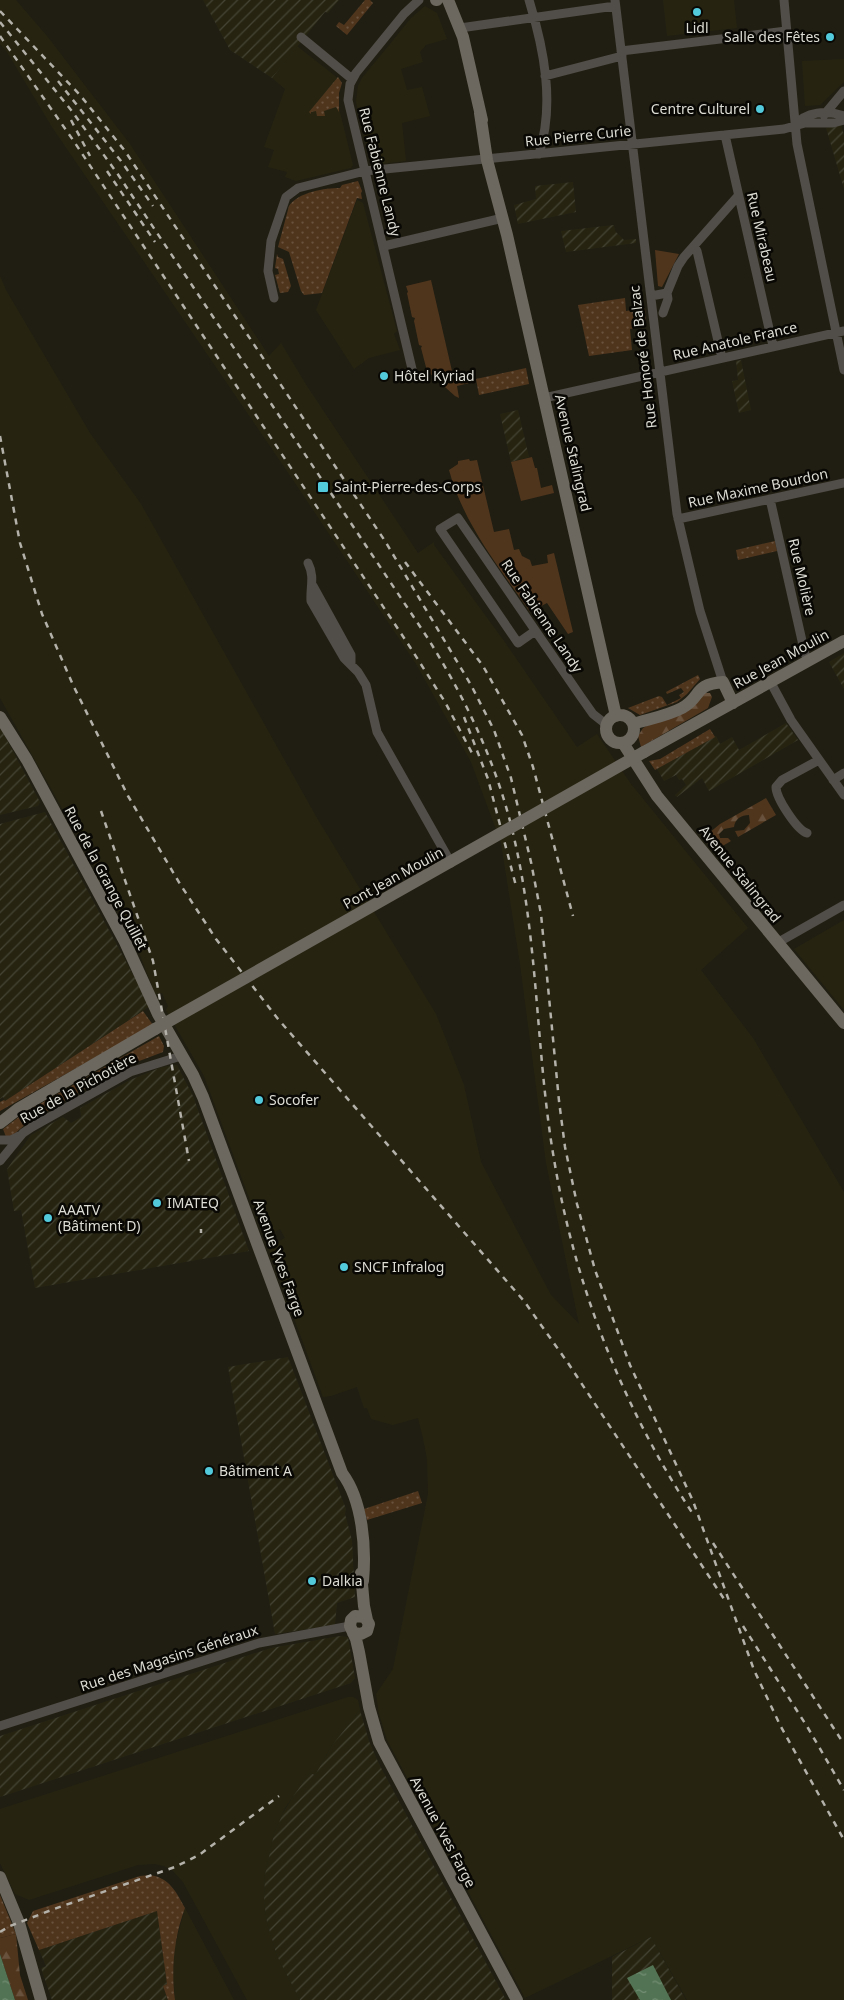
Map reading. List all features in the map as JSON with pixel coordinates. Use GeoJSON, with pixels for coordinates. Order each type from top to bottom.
{"type":"FeatureCollection","features":[{"type":"Feature","properties":{"kind":"street"},"geometry":{"type":"LineString","coordinates":[[301,37],[352,79],[404,14],[419,0]]}},
{"type":"Feature","properties":{"kind":"street","name":"Avenue Stalingrad"},"geometry":{"type":"LineString","coordinates":[[436,0],[447,11],[470,75]]}},
{"type":"Feature","properties":{"kind":"street","name":"Avenue Stalingrad"},"geometry":{"type":"LineString","coordinates":[[448,0],[460,28],[480,113],[490,159],[492,181],[503,218],[616,716]]}},
{"type":"Feature","properties":{"kind":"street"},"geometry":{"type":"LineString","coordinates":[[529,0],[545,76],[547,116],[539,154]]}},
{"type":"Feature","properties":{"kind":"street"},"geometry":{"type":"LineString","coordinates":[[784,0],[794,126],[840,331],[844,370]]}},
{"type":"Feature","properties":{"kind":"street"},"geometry":{"type":"LineString","coordinates":[[460,28],[615,3]]}},
{"type":"Feature","properties":{"kind":"street","name":"Rue Honoré de Balzac"},"geometry":{"type":"LineString","coordinates":[[615,3],[678,519],[700,611],[723,682],[733,703]]}},
{"type":"Feature","properties":{"kind":"street"},"geometry":{"type":"LineString","coordinates":[[545,76],[622,53],[786,31]]}},
{"type":"Feature","properties":{"kind":"street","name":"Rue Fabienne Landy"},"geometry":{"type":"LineString","coordinates":[[352,79],[349,88],[349,106],[391,274],[391,286],[413,373]]}},
{"type":"Feature","properties":{"kind":"street"},"geometry":{"type":"LineString","coordinates":[[821,122],[825,113],[844,91]]}},
{"type":"Feature","properties":{"kind":"street","name":"Rue Pierre Curie"},"geometry":{"type":"LineString","coordinates":[[794,126],[804,116],[834,112],[844,116]]}},
{"type":"Feature","properties":{"kind":"street","name":"Rue Pierre Curie"},"geometry":{"type":"LineString","coordinates":[[274,298],[268,278],[271,241],[286,197],[298,188],[365,171],[633,145],[844,120]]}},
{"type":"Feature","properties":{"kind":"street","name":"Rue Mirabeau"},"geometry":{"type":"LineString","coordinates":[[724,135],[773,346]]}},
{"type":"Feature","properties":{"kind":"street"},"geometry":{"type":"LineString","coordinates":[[663,313],[668,299],[667,293],[678,266],[738,196]]}},
{"type":"Feature","properties":{"kind":"street"},"geometry":{"type":"LineString","coordinates":[[384,246],[503,218]]}},
{"type":"Feature","properties":{"kind":"street"},"geometry":{"type":"LineString","coordinates":[[694,246],[697,251],[722,358]]}},
{"type":"Feature","properties":{"kind":"street"},"geometry":{"type":"LineString","coordinates":[[651,296],[667,293]]}},
{"type":"Feature","properties":{"kind":"street","name":"Rue Anatole France"},"geometry":{"type":"LineString","coordinates":[[544,398],[840,331]]}},
{"type":"Feature","properties":{"kind":"street","name":"Rue Maxime Bourdon"},"geometry":{"type":"LineString","coordinates":[[678,519],[844,484]]}},
{"type":"Feature","properties":{"kind":"street","name":"Rue Molière"},"geometry":{"type":"LineString","coordinates":[[770,500],[805,654],[809,661]]}},
{"type":"Feature","properties":{"kind":"street","name":"Rue Fabienne Landy"},"geometry":{"type":"LineString","coordinates":[[535,631],[518,643],[440,529],[458,518],[593,714],[607,725]]}},
{"type":"Feature","properties":{"kind":"street"},"geometry":{"type":"LineString","coordinates":[[308,564],[313,576],[311,601],[344,658],[358,672],[366,685],[377,732],[451,863]]}},
{"type":"Feature","properties":{"kind":"street","name":"Rue Jean Moulin"},"geometry":{"type":"LineString","coordinates":[[644,752],[844,641]]}},
{"type":"Feature","properties":{"kind":"street"},"geometry":{"type":"LineString","coordinates":[[633,724],[677,710],[689,702],[706,684],[723,682]]}},
{"type":"Feature","properties":{"kind":"street"},"geometry":{"type":"LineString","coordinates":[[771,683],[791,720],[844,795]]}},
{"type":"Feature","properties":{"kind":"street"},"geometry":{"type":"LineString","coordinates":[[616,716],[628,718],[633,724],[634,729],[631,738],[623,742],[615,742],[609,737],[607,725],[612,718],[616,716]]}},
{"type":"Feature","properties":{"kind":"street","name":"Rue de la Grange Quillet"},"geometry":{"type":"LineString","coordinates":[[0,717],[27,760],[125,942],[140,978],[181,1056]]}},
{"type":"Feature","properties":{"kind":"street","name":"Avenue Stalingrad"},"geometry":{"type":"LineString","coordinates":[[623,742],[657,796],[843,1023]]}},
{"type":"Feature","properties":{"kind":"street","name":"Pont Jean Moulin"},"geometry":{"type":"LineString","coordinates":[[18,1109],[155,1028],[451,863],[644,752]]}},
{"type":"Feature","properties":{"kind":"street"},"geometry":{"type":"LineString","coordinates":[[807,833],[799,829],[790,814],[782,806],[776,794],[776,787],[782,780],[819,760]]}},
{"type":"Feature","properties":{"kind":"street"},"geometry":{"type":"LineString","coordinates":[[833,780],[844,773]]}},
{"type":"Feature","properties":{"kind":"street"},"geometry":{"type":"LineString","coordinates":[[777,943],[844,905]]}},
{"type":"Feature","properties":{"kind":"street","name":"Rue de la Pichotière"},"geometry":{"type":"LineString","coordinates":[[0,1161],[23,1133],[130,1072],[181,1056]]}},
{"type":"Feature","properties":{"kind":"street","name":"Avenue Yves Farge"},"geometry":{"type":"LineString","coordinates":[[181,1056],[193,1075],[205,1102],[361,1522],[364,1553],[363,1598],[358,1625],[364,1642],[364,1670],[369,1707],[377,1738],[517,2000]]}},
{"type":"Feature","properties":{"kind":"street"},"geometry":{"type":"LineString","coordinates":[[0,1116],[18,1109]]}},
{"type":"Feature","properties":{"kind":"street"},"geometry":{"type":"LineString","coordinates":[[0,1123],[18,1109]]}},
{"type":"Feature","properties":{"kind":"street"},"geometry":{"type":"LineString","coordinates":[[0,1140],[11,1140],[23,1133]]}},
{"type":"Feature","properties":{"kind":"street","name":"Rue des Magasins Généraux"},"geometry":{"type":"LineString","coordinates":[[0,1726],[259,1643],[358,1625]]}},
{"type":"Feature","properties":{"kind":"street"},"geometry":{"type":"LineString","coordinates":[[0,1877],[22,1930],[41,2000]]}},
{"type":"Feature","properties":{"kind":"shaded area"},"geometry":{"type":"Polygon","coordinates":[[[0,0],[16,0],[47,36],[130,144],[269,356],[281,343],[305,383],[418,553],[434,542],[434,545],[504,641],[577,747],[597,734],[631,784],[748,928],[701,970],[753,1038],[844,1192],[844,2000],[687,2000],[651,1937],[525,1998],[387,1740],[379,1714],[376,1694],[393,1669],[428,1494],[427,1459],[418,1418],[393,1425],[371,1419],[367,1408],[364,1408],[357,1387],[323,1397],[268,1247],[285,1238],[280,1229],[264,1238],[204,1076],[166,1010],[168,1006],[162,993],[155,994],[133,937],[89,857],[96,847],[76,833],[0,698],[0,276],[6,290],[90,433],[141,504],[317,818],[436,1014],[464,1085],[481,1162],[551,1295],[579,1324],[546,1163],[520,964],[501,843],[471,762],[416,664],[52,127],[7,52],[0,44],[0,0]]]}},
{"type":"Feature","properties":{"kind":"shaded area"},"geometry":{"type":"Polygon","coordinates":[[[203,0],[339,0],[328,13],[325,12],[272,78],[230,50],[203,0]]]}},
{"type":"Feature","properties":{"kind":"shaded area","name":"Lidl"},"geometry":{"type":"Polygon","coordinates":[[[663,0],[734,0],[737,28],[667,36],[663,0]]]}},
{"type":"Feature","properties":{"kind":"shaded area"},"geometry":{"type":"Polygon","coordinates":[[[425,6],[437,13],[447,39],[426,45],[420,52],[423,62],[401,69],[407,90],[422,87],[430,116],[402,123],[406,161],[371,165],[356,102],[358,86],[362,78],[411,18],[425,6]]]}},
{"type":"Feature","properties":{"kind":"shaded area"},"geometry":{"type":"Polygon","coordinates":[[[297,46],[339,79],[338,104],[353,165],[351,168],[296,181],[285,177],[287,172],[268,167],[274,150],[264,147],[285,89],[272,78],[297,46]]]}},
{"type":"Feature","properties":{"kind":"shaded area"},"geometry":{"type":"Polygon","coordinates":[[[844,59],[844,82],[820,105],[805,106],[802,61],[844,59]]]}},
{"type":"Feature","properties":{"kind":"shaded area"},"geometry":{"type":"Polygon","coordinates":[[[841,125],[844,135],[844,189],[826,128],[841,125]]]}},
{"type":"Feature","properties":{"kind":"shaded area"},"geometry":{"type":"Polygon","coordinates":[[[573,182],[576,212],[518,224],[514,205],[536,199],[535,186],[573,182]]]}},
{"type":"Feature","properties":{"kind":"shaded area"},"geometry":{"type":"Polygon","coordinates":[[[357,200],[363,203],[397,331],[394,334],[400,350],[369,358],[354,369],[316,310],[357,200]]]}},
{"type":"Feature","properties":{"kind":"shaded area"},"geometry":{"type":"Polygon","coordinates":[[[614,225],[615,231],[624,240],[636,239],[636,243],[566,252],[561,231],[614,225]]]}},
{"type":"Feature","properties":{"kind":"shaded area"},"geometry":{"type":"Polygon","coordinates":[[[741,360],[751,410],[739,413],[732,381],[738,380],[736,361],[741,360]]]}},
{"type":"Feature","properties":{"kind":"shaded area"},"geometry":{"type":"Polygon","coordinates":[[[518,410],[529,457],[511,462],[500,414],[518,410]]]}},
{"type":"Feature","properties":{"kind":"shaded area"},"geometry":{"type":"Polygon","coordinates":[[[844,653],[844,689],[829,662],[844,653]]]}},
{"type":"Feature","properties":{"kind":"shaded area"},"geometry":{"type":"Polygon","coordinates":[[[786,723],[798,740],[709,791],[702,778],[677,797],[675,795],[686,785],[682,779],[679,780],[676,775],[664,781],[657,769],[716,736],[720,744],[732,737],[739,750],[786,723]]]}},
{"type":"Feature","properties":{"kind":"shaded area"},"geometry":{"type":"Polygon","coordinates":[[[0,727],[40,802],[38,806],[0,815],[0,727]]]}},
{"type":"Feature","properties":{"kind":"shaded area"},"geometry":{"type":"Polygon","coordinates":[[[45,812],[150,1006],[5,1101],[3,1097],[0,1099],[0,824],[45,812]]]}},
{"type":"Feature","properties":{"kind":"shaded area"},"geometry":{"type":"Polygon","coordinates":[[[844,920],[844,1010],[794,949],[844,920]]]}},
{"type":"Feature","properties":{"kind":"shaded area"},"geometry":{"type":"Polygon","coordinates":[[[177,1065],[193,1096],[249,1251],[35,1288],[21,1210],[14,1211],[7,1169],[31,1135],[63,1117],[71,1123],[81,1117],[80,1108],[130,1080],[162,1067],[177,1065]]]}},
{"type":"Feature","properties":{"kind":"shaded area"},"geometry":{"type":"Polygon","coordinates":[[[288,1357],[346,1509],[345,1514],[352,1540],[355,1597],[337,1603],[335,1625],[275,1634],[228,1367],[288,1357]]]}},
{"type":"Feature","properties":{"kind":"shaded area"},"geometry":{"type":"Polygon","coordinates":[[[340,1636],[348,1637],[355,1678],[351,1683],[0,1797],[0,1736],[271,1648],[340,1636]]]}},
{"type":"Feature","properties":{"kind":"shaded area"},"geometry":{"type":"Polygon","coordinates":[[[348,1697],[358,1700],[360,1710],[333,1744],[315,1775],[310,1773],[285,1808],[274,1834],[265,1875],[264,1902],[267,1922],[277,1956],[300,2000],[247,2000],[183,1882],[172,1870],[164,1866],[155,1864],[138,1865],[29,1900],[15,1894],[0,1863],[0,1809],[348,1697]]]}},
{"type":"Feature","properties":{"kind":"shaded area"},"geometry":{"type":"Polygon","coordinates":[[[360,1710],[369,1741],[379,1764],[506,2000],[300,2000],[277,1956],[267,1922],[264,1902],[265,1875],[274,1834],[283,1813],[294,1795],[310,1773],[315,1775],[333,1744],[360,1710]]]}},
{"type":"Feature","properties":{"kind":"shaded area"},"geometry":{"type":"Polygon","coordinates":[[[185,1908],[234,2000],[175,2000],[173,1975],[175,1945],[185,1908]]]}},
{"type":"Feature","properties":{"kind":"shaded area"},"geometry":{"type":"Polygon","coordinates":[[[157,1911],[167,1984],[163,1986],[168,2000],[52,2000],[41,1968],[46,1966],[39,1950],[157,1911]]]}},
{"type":"Feature","properties":{"kind":"shaded area"},"geometry":{"type":"Polygon","coordinates":[[[651,1937],[686,2000],[612,2000],[612,1957],[651,1937]]]}},
{"type":"Feature","properties":{"kind":"green space"},"geometry":{"type":"Polygon","coordinates":[[[365,0],[370,0],[373,3],[347,35],[336,26],[339,22],[344,25],[365,0]]]}},
{"type":"Feature","properties":{"kind":"green space"},"geometry":{"type":"Polygon","coordinates":[[[338,77],[342,83],[339,93],[339,112],[336,107],[324,111],[325,116],[317,116],[316,111],[311,112],[311,114],[309,112],[338,77]]]}},
{"type":"Feature","properties":{"kind":"green space"},"geometry":{"type":"Polygon","coordinates":[[[358,181],[362,191],[362,199],[357,198],[322,293],[304,295],[301,291],[289,252],[278,247],[289,206],[293,201],[305,194],[340,188],[342,185],[358,181]]]}},
{"type":"Feature","properties":{"kind":"green space"},"geometry":{"type":"Polygon","coordinates":[[[655,250],[679,254],[662,287],[658,286],[655,250]]]}},
{"type":"Feature","properties":{"kind":"green space"},"geometry":{"type":"Polygon","coordinates":[[[277,254],[278,257],[283,259],[291,286],[288,292],[280,293],[275,275],[279,274],[278,269],[275,268],[277,254]]]}},
{"type":"Feature","properties":{"kind":"green space"},"geometry":{"type":"Polygon","coordinates":[[[431,280],[455,384],[471,380],[469,383],[457,386],[459,398],[427,371],[422,346],[419,345],[415,318],[412,317],[406,286],[431,280]]]}},
{"type":"Feature","properties":{"kind":"green space"},"geometry":{"type":"Polygon","coordinates":[[[625,298],[626,311],[645,308],[646,326],[630,329],[632,350],[589,356],[578,305],[625,298]]]}},
{"type":"Feature","properties":{"kind":"green space"},"geometry":{"type":"Polygon","coordinates":[[[526,368],[529,384],[479,395],[476,379],[526,368]]]}},
{"type":"Feature","properties":{"kind":"green space"},"geometry":{"type":"Polygon","coordinates":[[[532,457],[535,468],[537,468],[541,488],[552,485],[554,493],[521,501],[511,462],[532,457]]]}},
{"type":"Feature","properties":{"kind":"green space"},"geometry":{"type":"Polygon","coordinates":[[[469,459],[470,461],[477,460],[494,532],[509,529],[514,550],[519,549],[522,556],[530,560],[532,566],[548,563],[547,555],[554,553],[573,632],[568,634],[547,603],[530,612],[483,544],[463,508],[449,470],[458,464],[458,461],[469,459]]]}},
{"type":"Feature","properties":{"kind":"green space"},"geometry":{"type":"Polygon","coordinates":[[[775,541],[777,551],[738,560],[736,550],[775,541]]]}},
{"type":"Feature","properties":{"kind":"green space"},"geometry":{"type":"Polygon","coordinates":[[[698,675],[700,679],[687,694],[677,702],[640,715],[628,708],[659,696],[662,697],[667,705],[681,698],[679,695],[684,692],[681,688],[667,694],[666,692],[698,675]]]}},
{"type":"Feature","properties":{"kind":"green space"},"geometry":{"type":"Polygon","coordinates":[[[705,693],[710,693],[712,697],[708,708],[641,747],[638,736],[643,728],[705,693]]]}},
{"type":"Feature","properties":{"kind":"green space"},"geometry":{"type":"Polygon","coordinates":[[[710,729],[715,737],[655,770],[649,761],[660,759],[710,729]]]}},
{"type":"Feature","properties":{"kind":"green space"},"geometry":{"type":"Polygon","coordinates":[[[766,798],[776,815],[738,837],[735,831],[744,830],[750,823],[749,815],[741,817],[737,820],[734,827],[724,829],[719,834],[720,838],[728,838],[731,841],[714,851],[703,838],[720,824],[766,798]]]}},
{"type":"Feature","properties":{"kind":"green space"},"geometry":{"type":"Polygon","coordinates":[[[143,1011],[153,1025],[0,1111],[0,1102],[5,1101],[143,1011]]]}},
{"type":"Feature","properties":{"kind":"green space"},"geometry":{"type":"Polygon","coordinates":[[[159,1036],[164,1046],[163,1052],[126,1066],[92,1084],[27,1123],[12,1136],[6,1137],[3,1129],[24,1113],[159,1036]]]}},
{"type":"Feature","properties":{"kind":"green space"},"geometry":{"type":"Polygon","coordinates":[[[418,1491],[422,1503],[367,1520],[364,1509],[418,1491]]]}},
{"type":"Feature","properties":{"kind":"green space"},"geometry":{"type":"Polygon","coordinates":[[[150,1875],[163,1879],[172,1887],[185,1908],[178,1930],[174,1954],[175,2000],[168,2000],[163,1986],[167,1984],[157,1911],[39,1950],[27,1923],[33,1911],[140,1876],[150,1875]]]}},
{"type":"Feature","properties":{"kind":"green space"},"geometry":{"type":"Polygon","coordinates":[[[0,1895],[16,1934],[0,1938],[0,1895]]]}},
{"type":"Feature","properties":{"kind":"green space"},"geometry":{"type":"Polygon","coordinates":[[[16,1934],[20,1975],[28,2000],[15,2000],[0,1954],[0,1938],[16,1934]]]}},
{"type":"Feature","properties":{"kind":"water"},"geometry":{"type":"Polygon","coordinates":[[[0,1954],[15,2000],[0,2000],[0,1954]]]}},
{"type":"Feature","properties":{"kind":"water"},"geometry":{"type":"Polygon","coordinates":[[[653,1965],[671,2000],[640,2000],[627,1978],[653,1965]]]}},
{"type":"Feature","properties":{"kind":"railway"},"geometry":{"type":"LineString","coordinates":[[0,11],[80,95],[125,151],[385,541],[471,685],[494,730],[511,778],[541,914],[565,1147],[577,1204],[595,1270],[630,1365],[693,1501],[754,1670],[780,1725],[844,1840]]}},
{"type":"Feature","properties":{"kind":"railway"},"geometry":{"type":"LineString","coordinates":[[0,22],[71,110],[117,173],[427,637],[468,710],[491,761],[500,788],[515,842],[523,882],[529,922],[549,1125],[564,1211],[576,1257],[606,1347],[625,1390],[645,1433],[693,1514]]}},
{"type":"Feature","properties":{"kind":"railway"},"geometry":{"type":"LineString","coordinates":[[0,36],[73,140],[410,647],[445,702],[472,753]]}},
{"type":"Feature","properties":{"kind":"railway"},"geometry":{"type":"LineString","coordinates":[[58,81],[121,161],[153,206]]}},
{"type":"Feature","properties":{"kind":"railway"},"geometry":{"type":"LineString","coordinates":[[71,120],[90,156]]}},
{"type":"Feature","properties":{"kind":"railway"},"geometry":{"type":"LineString","coordinates":[[107,171],[155,242]]}},
{"type":"Feature","properties":{"kind":"railway"},"geometry":{"type":"LineString","coordinates":[[0,436],[20,543],[42,614],[73,685],[128,796],[180,884],[216,939],[278,1019],[524,1301],[568,1363],[724,1599]]}},
{"type":"Feature","properties":{"kind":"railway"},"geometry":{"type":"LineString","coordinates":[[405,562],[483,666],[522,735],[533,767],[573,916]]}},
{"type":"Feature","properties":{"kind":"railway"},"geometry":{"type":"LineString","coordinates":[[464,717],[488,779],[516,886]]}},
{"type":"Feature","properties":{"kind":"railway"},"geometry":{"type":"LineString","coordinates":[[101,811],[153,961],[189,1161]]}},
{"type":"Feature","properties":{"kind":"railway"},"geometry":{"type":"LineString","coordinates":[[713,1543],[844,1744]]}},
{"type":"Feature","properties":{"kind":"railway"},"geometry":{"type":"LineString","coordinates":[[743,1626],[808,1728],[844,1790]]}},
{"type":"Feature","properties":{"kind":"railway"},"geometry":{"type":"LineString","coordinates":[[0,1932],[10,1926],[54,1909],[175,1867],[199,1855],[279,1796]]}},
{"type":"Feature","properties":{"kind":"place","name":"Lidl"},"geometry":{"type":"Point","coordinates":[697,12]}},
{"type":"Feature","properties":{"kind":"place","name":"Salle des Fêtes"},"geometry":{"type":"Point","coordinates":[830,37]}},
{"type":"Feature","properties":{"kind":"place","name":"Centre Culturel"},"geometry":{"type":"Point","coordinates":[760,109]}},
{"type":"Feature","properties":{"kind":"place","name":"Hôtel Kyriad"},"geometry":{"type":"Point","coordinates":[384,376]}},
{"type":"Feature","properties":{"kind":"place","name":"Saint-Pierre-des-Corps"},"geometry":{"type":"Point","coordinates":[323,487]}},
{"type":"Feature","properties":{"kind":"place","name":"Socofer"},"geometry":{"type":"Point","coordinates":[259,1100]}},
{"type":"Feature","properties":{"kind":"place","name":"IMATEQ"},"geometry":{"type":"Point","coordinates":[157,1203]}},
{"type":"Feature","properties":{"kind":"place","name":"AAATV (Bâtiment D)"},"geometry":{"type":"Point","coordinates":[48,1218]}},
{"type":"Feature","properties":{"kind":"place","name":"SNCF Infralog"},"geometry":{"type":"Point","coordinates":[344,1267]}},
{"type":"Feature","properties":{"kind":"place","name":"Bâtiment A"},"geometry":{"type":"Point","coordinates":[209,1471]}},
{"type":"Feature","properties":{"kind":"place","name":"Dalkia"},"geometry":{"type":"Point","coordinates":[312,1581]}}]}
